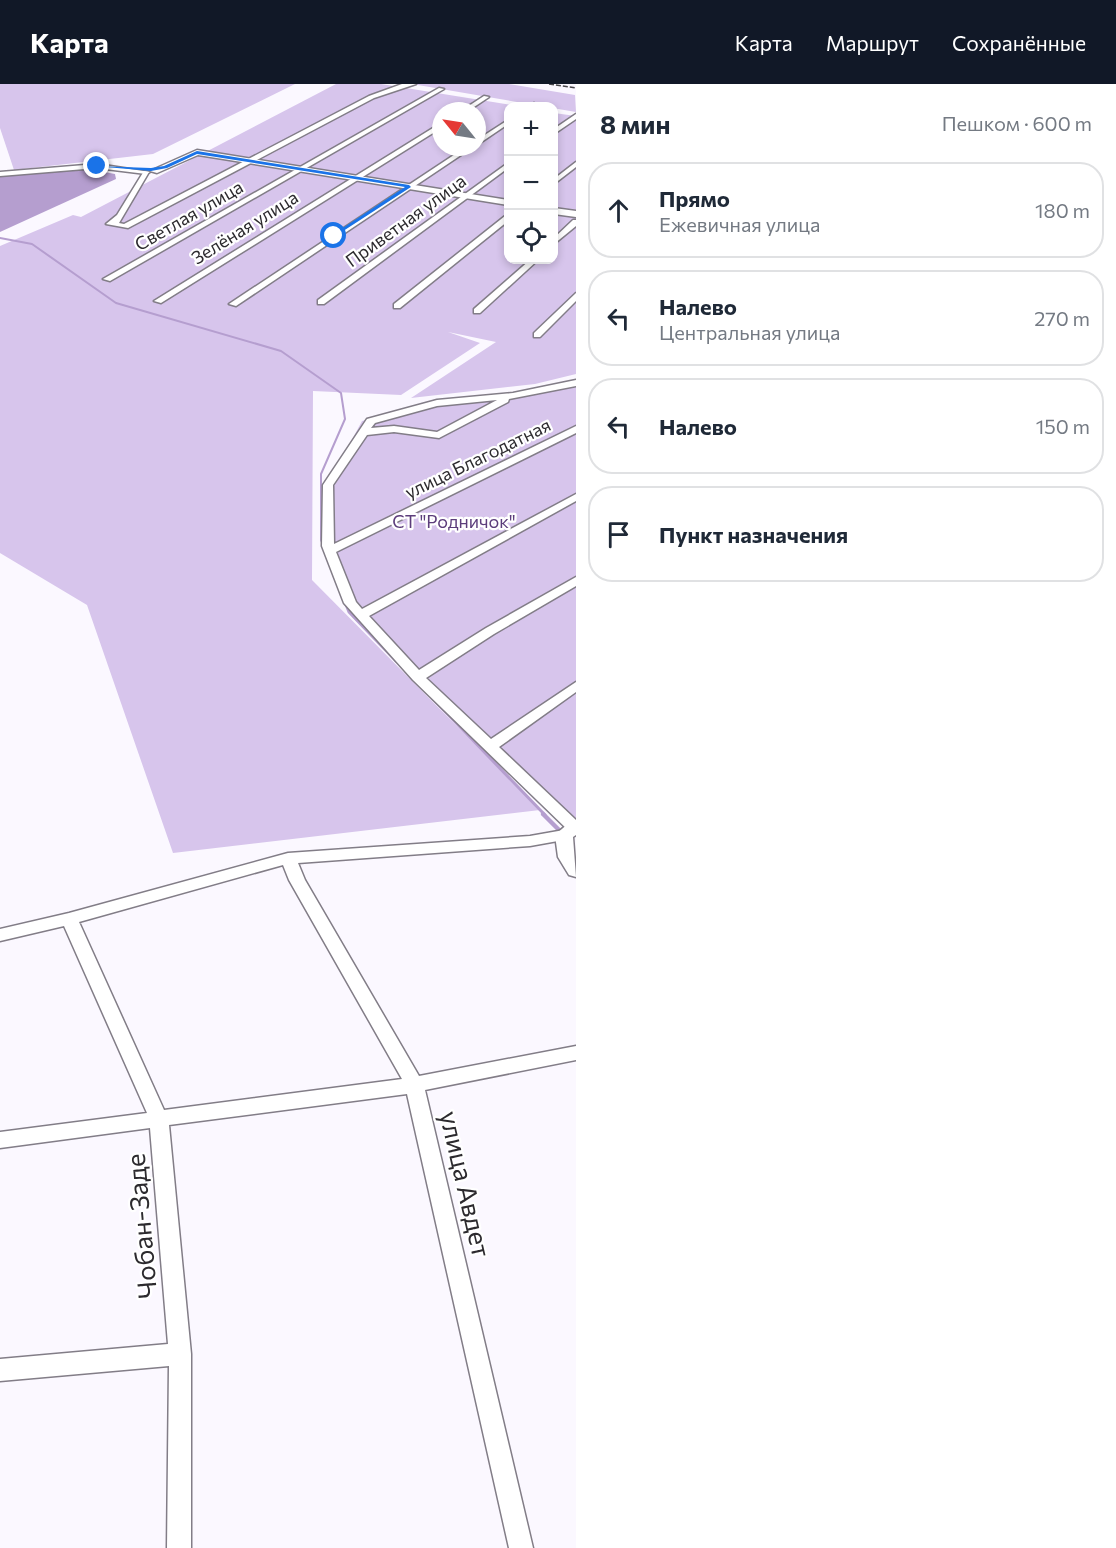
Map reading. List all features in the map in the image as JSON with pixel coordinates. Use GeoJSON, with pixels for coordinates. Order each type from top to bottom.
{"type":"FeatureCollection","features":[{"type":"Feature","properties":{"kind":"street"},"geometry":{"type":"LineString","coordinates":[[150,172],[112,223],[125,226],[299,133],[335,118],[382,91],[413,84]]}},
{"type":"Feature","properties":{"kind":"street","name":"Светлая улица"},"geometry":{"type":"LineString","coordinates":[[107,279],[441,89]]}},
{"type":"Feature","properties":{"kind":"street"},"geometry":{"type":"LineString","coordinates":[[478,102],[486,97]]}},
{"type":"Feature","properties":{"kind":"street"},"geometry":{"type":"LineString","coordinates":[[558,129],[576,116]]}},
{"type":"Feature","properties":{"kind":"street"},"geometry":{"type":"LineString","coordinates":[[486,136],[504,125]]}},
{"type":"Feature","properties":{"kind":"street","name":"Зелёная улица"},"geometry":{"type":"LineString","coordinates":[[158,301],[432,130]]}},
{"type":"Feature","properties":{"kind":"street"},"geometry":{"type":"LineString","coordinates":[[0,174],[97,166],[150,172],[197,152],[504,202]]}},
{"type":"Feature","properties":{"kind":"street"},"geometry":{"type":"LineString","coordinates":[[233,304],[456,156]]}},
{"type":"Feature","properties":{"kind":"street"},"geometry":{"type":"LineString","coordinates":[[558,179],[576,164]]}},
{"type":"Feature","properties":{"kind":"street","name":"Приветная улица"},"geometry":{"type":"LineString","coordinates":[[321,302],[504,168]]}},
{"type":"Feature","properties":{"kind":"street"},"geometry":{"type":"LineString","coordinates":[[558,212],[576,214]]}},
{"type":"Feature","properties":{"kind":"street"},"geometry":{"type":"LineString","coordinates":[[397,306],[504,221]]}},
{"type":"Feature","properties":{"kind":"street"},"geometry":{"type":"LineString","coordinates":[[558,238],[576,222]]}},
{"type":"Feature","properties":{"kind":"street"},"geometry":{"type":"LineString","coordinates":[[477,311],[530,264]]}},
{"type":"Feature","properties":{"kind":"street"},"geometry":{"type":"LineString","coordinates":[[537,335],[576,296]]}},
{"type":"Feature","properties":{"kind":"street"},"geometry":{"type":"LineString","coordinates":[[572,830],[418,677],[351,603],[328,546],[328,485],[371,421],[437,403],[513,396],[576,383]]}},
{"type":"Feature","properties":{"kind":"street"},"geometry":{"type":"LineString","coordinates":[[364,432],[394,429],[439,435],[513,396]]}},
{"type":"Feature","properties":{"kind":"street","name":"улица Благодатная"},"geometry":{"type":"LineString","coordinates":[[330,550],[576,429]]}},
{"type":"Feature","properties":{"kind":"street"},"geometry":{"type":"LineString","coordinates":[[361,615],[576,497]]}},
{"type":"Feature","properties":{"kind":"street"},"geometry":{"type":"LineString","coordinates":[[418,677],[490,631],[576,581]]}},
{"type":"Feature","properties":{"kind":"street"},"geometry":{"type":"LineString","coordinates":[[490,746],[576,686]]}},
{"type":"Feature","properties":{"kind":"street"},"geometry":{"type":"LineString","coordinates":[[0,935],[69,919],[288,858],[530,841],[572,830]]}},
{"type":"Feature","properties":{"kind":"street"},"geometry":{"type":"LineString","coordinates":[[572,830],[567,857],[576,870]]}},
{"type":"Feature","properties":{"kind":"street","name":"улица Авдет"},"geometry":{"type":"LineString","coordinates":[[288,858],[297,880],[414,1084],[521,1548]]}},
{"type":"Feature","properties":{"kind":"street","name":"Чобан-Заде"},"geometry":{"type":"LineString","coordinates":[[69,919],[159,1119],[180,1354],[179,1548]]}},
{"type":"Feature","properties":{"kind":"street"},"geometry":{"type":"LineString","coordinates":[[0,1140],[414,1084],[576,1053]]}},
{"type":"Feature","properties":{"kind":"street"},"geometry":{"type":"LineString","coordinates":[[0,1370],[180,1354]]}},
{"type":"Feature","properties":{"kind":"green space"},"geometry":{"type":"Polygon","coordinates":[[[0,84],[295,84],[153,154],[14,170],[0,128],[0,84]]]}},
{"type":"Feature","properties":{"kind":"green space"},"geometry":{"type":"Polygon","coordinates":[[[336,84],[381,84],[504,104],[504,264],[558,264],[558,114],[576,116],[576,374],[535,384],[411,398],[496,342],[448,332],[480,343],[401,395],[313,391],[312,580],[540,810],[173,853],[87,605],[0,553],[0,246],[73,215],[81,217],[336,84]]]}},
{"type":"Feature","properties":{"kind":"green space"},"geometry":{"type":"Polygon","coordinates":[[[412,84],[509,84],[575,95],[576,112],[558,109],[558,102],[517,102],[412,84]]]}},
{"type":"Feature","properties":{"kind":"green space","name":"СТ \"Родничок\""},"geometry":{"type":"Polygon","coordinates":[[[576,381],[576,822],[493,744],[358,607],[330,539],[326,488],[362,421],[438,401],[521,393],[576,381]]]}},
{"type":"Feature","properties":{"kind":"shaded area"},"geometry":{"type":"Polygon","coordinates":[[[88,169],[115,174],[116,179],[0,232],[0,176],[88,169]]]}},
{"type":"Feature","properties":{"kind":"waterway"},"geometry":{"type":"LineString","coordinates":[[0,238],[32,244],[116,303],[281,351],[341,393],[345,419],[321,474],[321,540],[324,547]]}},
{"type":"Feature","properties":{"kind":"waterway"},"geometry":{"type":"LineString","coordinates":[[345,602],[349,612],[396,661]]}},
{"type":"Feature","properties":{"kind":"waterway"},"geometry":{"type":"LineString","coordinates":[[433,699],[545,815]]}},
{"type":"Feature","properties":{"kind":"waterway"},"geometry":{"type":"LineString","coordinates":[[543,814],[563,834]]}},
{"type":"Feature","properties":{"kind":"railway"},"geometry":{"type":"LineString","coordinates":[[549,84],[576,88]]}},
{"type":"Feature","properties":{"kind":"route"},"geometry":{"type":"LineString","coordinates":[[97,166],[151,170],[165,167],[197,152],[409,187],[334,236]]}}]}
